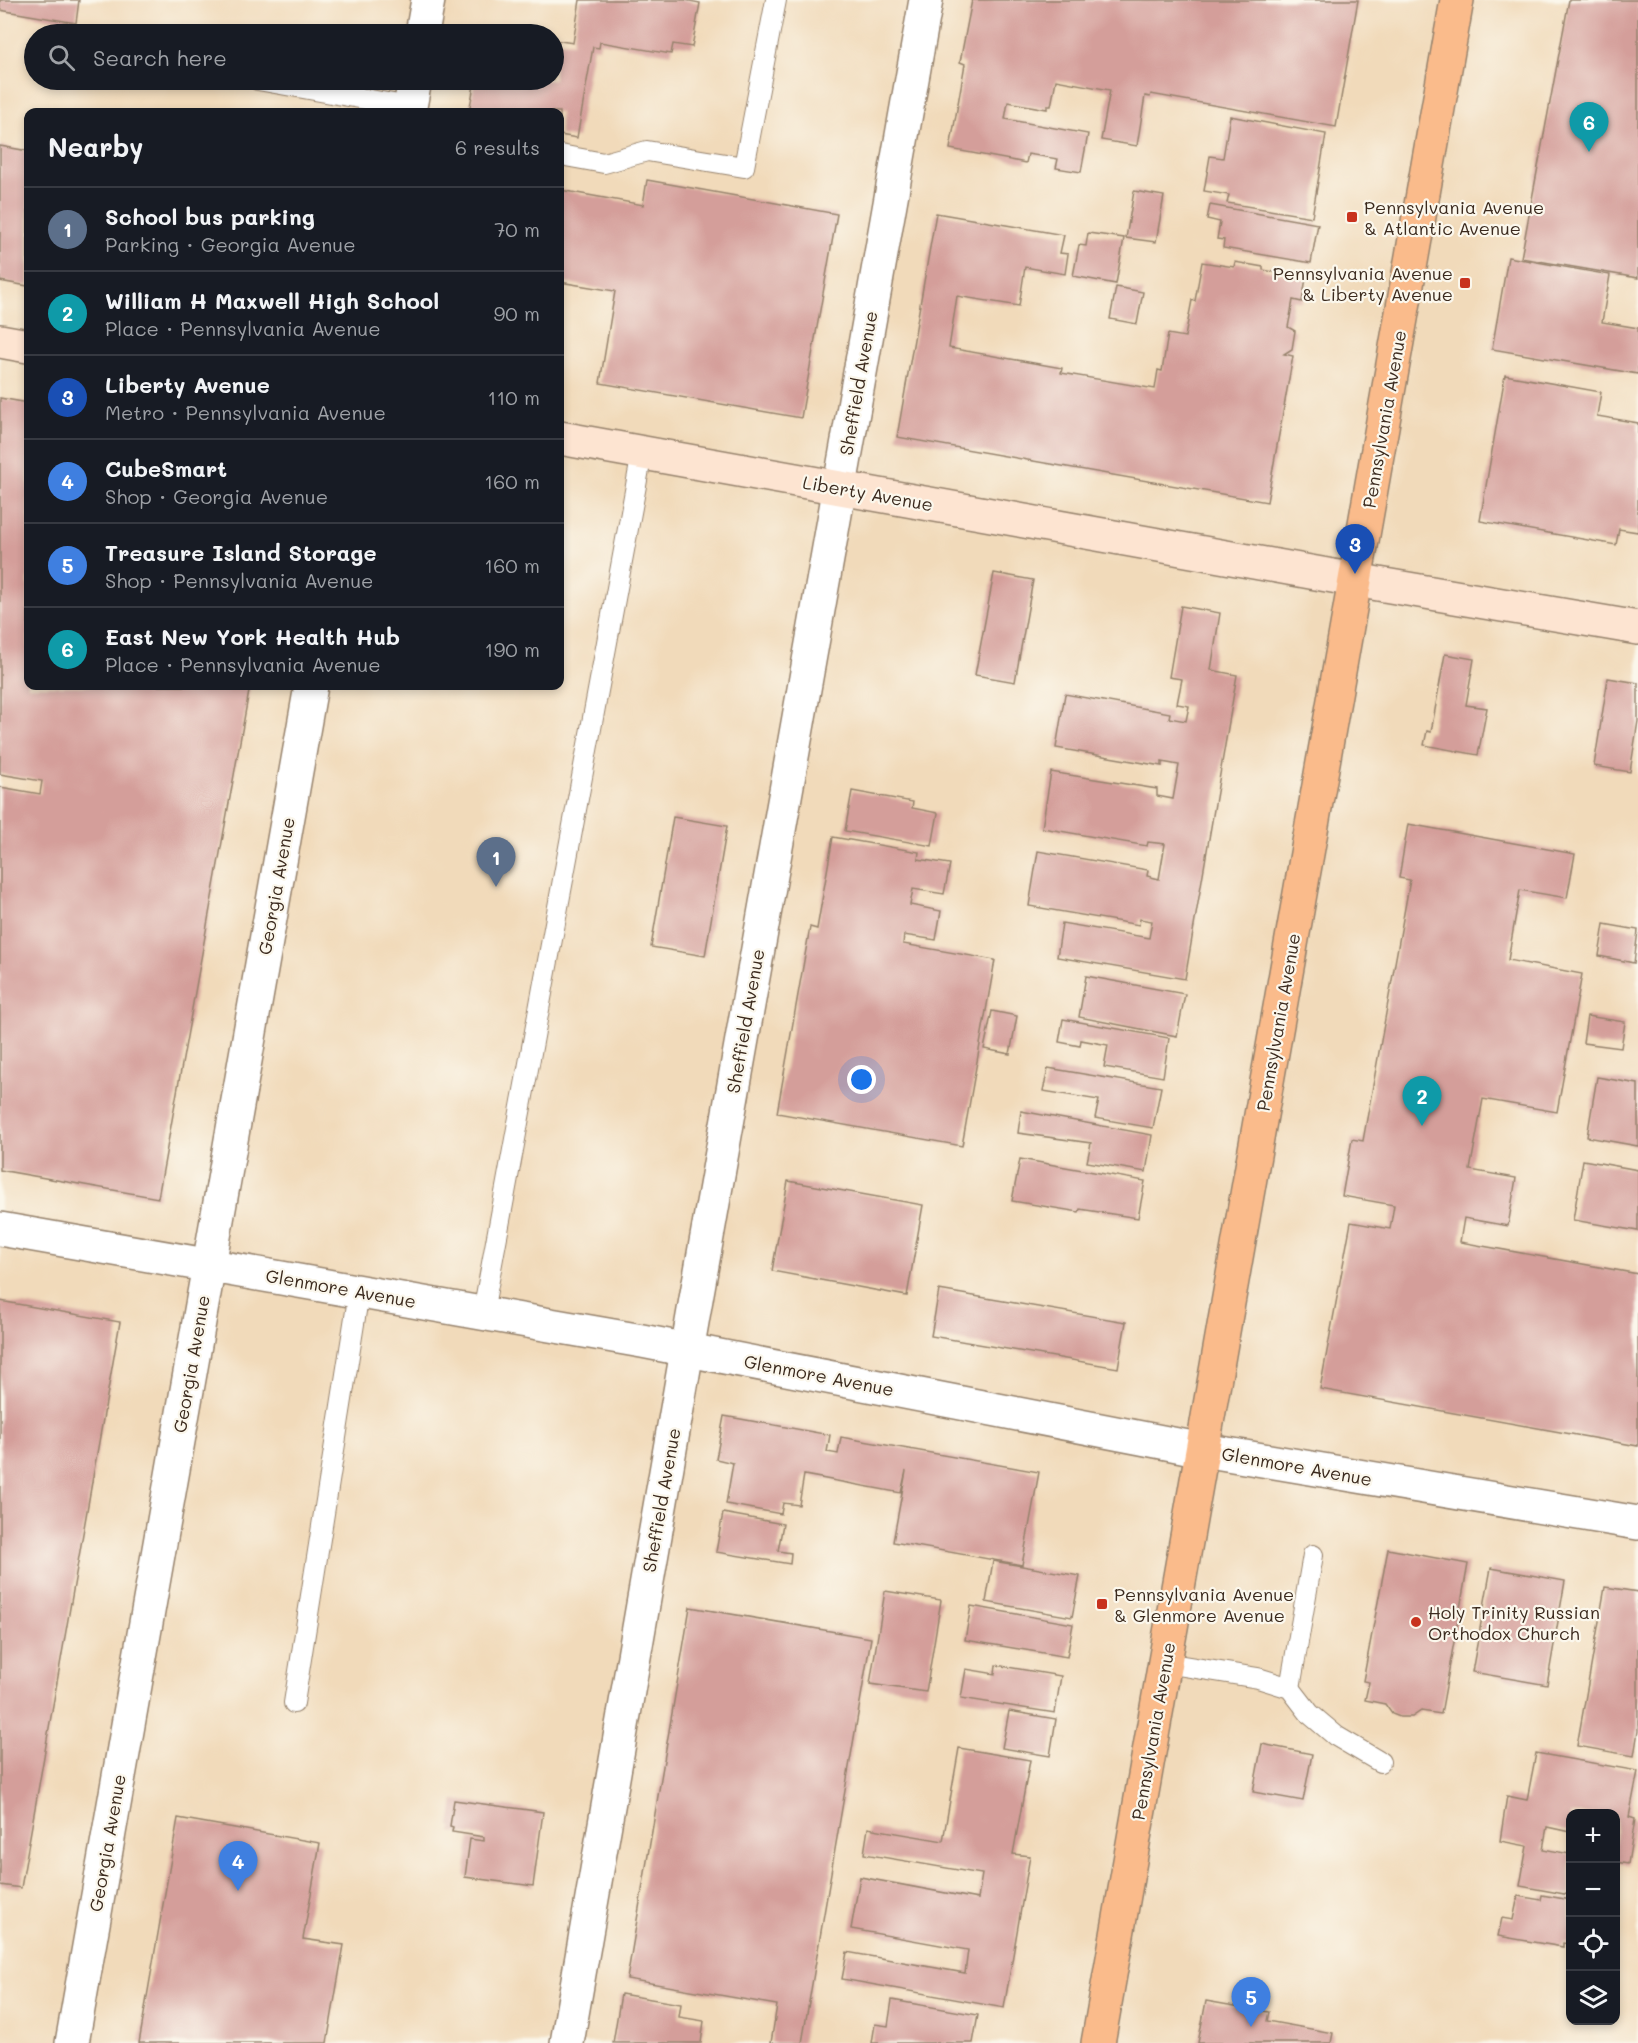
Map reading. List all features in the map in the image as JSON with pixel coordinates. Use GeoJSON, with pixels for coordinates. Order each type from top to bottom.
{"type":"FeatureCollection","features":[{"type":"Feature","properties":{"kind":"main road","name":"Pennsylvania Avenue"},"geometry":{"type":"LineString","coordinates":[[1098,2043],[1457,0]]}},
{"type":"Feature","properties":{"kind":"street"},"geometry":{"type":"LineString","coordinates":[[424,24],[428,0]]}},
{"type":"Feature","properties":{"kind":"street","name":"Sheffield Avenue"},"geometry":{"type":"LineString","coordinates":[[567,2043],[838,487],[926,0]]}},
{"type":"Feature","properties":{"kind":"street"},"geometry":{"type":"LineString","coordinates":[[0,341],[24,345]]}},
{"type":"Feature","properties":{"kind":"street","name":"Liberty Avenue"},"geometry":{"type":"LineString","coordinates":[[564,439],[1355,580],[1638,628]]}},
{"type":"Feature","properties":{"kind":"street","name":"Georgia Avenue"},"geometry":{"type":"LineString","coordinates":[[72,2043],[310,690]]}},
{"type":"Feature","properties":{"kind":"street","name":"Glenmore Avenue"},"geometry":{"type":"LineString","coordinates":[[0,1229],[483,1312],[1203,1450],[1638,1523]]}},
{"type":"Feature","properties":{"kind":"lane"},"geometry":{"type":"LineString","coordinates":[[564,156],[604,163],[647,151],[744,167],[776,0]]}},
{"type":"Feature","properties":{"kind":"lane"},"geometry":{"type":"LineString","coordinates":[[334,90],[411,100]]}},
{"type":"Feature","properties":{"kind":"lane"},"geometry":{"type":"LineString","coordinates":[[483,1312],[642,453]]}},
{"type":"Feature","properties":{"kind":"lane"},"geometry":{"type":"LineString","coordinates":[[294,1703],[359,1292]]}},
{"type":"Feature","properties":{"kind":"lane"},"geometry":{"type":"LineString","coordinates":[[1290,1688],[1313,1555]]}},
{"type":"Feature","properties":{"kind":"lane"},"geometry":{"type":"LineString","coordinates":[[1165,1663],[1258,1678],[1290,1688],[1310,1714],[1327,1729],[1380,1762]]}},
{"type":"Feature","properties":{"kind":"building"},"geometry":{"type":"Polygon","coordinates":[[[0,0],[79,0],[76,23],[0,10],[0,0]]]}},
{"type":"Feature","properties":{"kind":"building"},"geometry":{"type":"Polygon","coordinates":[[[580,0],[685,0],[700,3],[692,47],[673,44],[671,54],[600,42],[599,48],[593,47],[577,138],[564,136],[564,108],[470,108],[473,90],[564,90],[564,42],[573,43],[580,0]]]}},
{"type":"Feature","properties":{"kind":"building"},"geometry":{"type":"Polygon","coordinates":[[[972,0],[1358,0],[1336,127],[1151,94],[1150,97],[1145,96],[1137,146],[1101,140],[1110,90],[1056,80],[1051,106],[1047,106],[1047,109],[1008,102],[1005,119],[1088,134],[1081,172],[1056,168],[1058,159],[1028,154],[1026,163],[950,149],[965,64],[960,62],[972,0]]]}},
{"type":"Feature","properties":{"kind":"building"},"geometry":{"type":"Polygon","coordinates":[[[1569,0],[1638,0],[1638,278],[1521,258],[1569,0]]]}},
{"type":"Feature","properties":{"kind":"building"},"geometry":{"type":"Polygon","coordinates":[[[1230,116],[1326,134],[1312,217],[1227,203],[1229,195],[1204,191],[1210,156],[1223,158],[1230,116]]]}},
{"type":"Feature","properties":{"kind":"building"},"geometry":{"type":"Polygon","coordinates":[[[0,146],[24,150],[24,285],[0,281],[0,146]]]}},
{"type":"Feature","properties":{"kind":"building"},"geometry":{"type":"Polygon","coordinates":[[[647,180],[837,214],[801,418],[600,383],[615,291],[564,283],[564,191],[643,205],[647,180]]]}},
{"type":"Feature","properties":{"kind":"building"},"geometry":{"type":"Polygon","coordinates":[[[1134,191],[1164,196],[1156,242],[1126,238],[1134,191]]]}},
{"type":"Feature","properties":{"kind":"building"},"geometry":{"type":"Polygon","coordinates":[[[1210,205],[1318,224],[1311,263],[1223,248],[1224,240],[1217,239],[1220,222],[1207,219],[1210,205]]]}},
{"type":"Feature","properties":{"kind":"building"},"geometry":{"type":"Polygon","coordinates":[[[936,213],[1064,235],[1060,253],[1068,254],[1065,274],[1025,267],[1019,306],[957,296],[949,348],[1062,368],[1061,373],[1155,389],[1158,370],[1162,371],[1168,334],[1185,337],[1202,262],[1234,267],[1235,262],[1306,278],[1302,302],[1293,300],[1288,327],[1295,331],[1292,349],[1284,354],[1293,356],[1267,502],[897,437],[936,213]]]}},
{"type":"Feature","properties":{"kind":"building"},"geometry":{"type":"Polygon","coordinates":[[[1088,233],[1124,238],[1116,284],[1073,276],[1079,245],[1086,246],[1088,233]]]}},
{"type":"Feature","properties":{"kind":"building"},"geometry":{"type":"Polygon","coordinates":[[[1508,257],[1610,275],[1602,322],[1638,328],[1638,374],[1492,349],[1508,257]]]}},
{"type":"Feature","properties":{"kind":"building"},"geometry":{"type":"Polygon","coordinates":[[[1116,287],[1143,292],[1137,324],[1110,319],[1116,287]]]}},
{"type":"Feature","properties":{"kind":"building"},"geometry":{"type":"Polygon","coordinates":[[[1505,375],[1601,392],[1597,416],[1638,423],[1638,532],[1619,529],[1616,545],[1480,521],[1505,375]]]}},
{"type":"Feature","properties":{"kind":"building"},"geometry":{"type":"Polygon","coordinates":[[[0,398],[24,402],[24,690],[249,690],[158,1198],[0,1170],[0,787],[40,794],[42,781],[0,774],[0,398]]]}},
{"type":"Feature","properties":{"kind":"building"},"geometry":{"type":"Polygon","coordinates":[[[994,573],[1033,580],[1015,682],[975,675],[994,573]]]}},
{"type":"Feature","properties":{"kind":"building"},"geometry":{"type":"Polygon","coordinates":[[[1181,606],[1220,613],[1211,670],[1237,675],[1185,979],[1057,957],[1062,923],[1149,938],[1152,921],[1140,919],[1139,925],[1029,906],[1038,851],[1148,870],[1147,876],[1159,879],[1165,844],[1148,842],[1147,846],[1042,828],[1051,772],[1157,789],[1157,796],[1173,799],[1179,765],[1162,762],[1162,766],[1056,748],[1065,694],[1170,713],[1169,718],[1186,721],[1189,706],[1177,704],[1182,679],[1169,677],[1181,606]]]}},
{"type":"Feature","properties":{"kind":"building"},"geometry":{"type":"Polygon","coordinates":[[[1445,654],[1474,659],[1466,705],[1487,708],[1478,755],[1424,745],[1427,731],[1431,732],[1445,654]]]}},
{"type":"Feature","properties":{"kind":"building"},"geometry":{"type":"Polygon","coordinates":[[[1608,678],[1638,683],[1638,721],[1630,772],[1594,766],[1608,678]]]}},
{"type":"Feature","properties":{"kind":"building"},"geometry":{"type":"Polygon","coordinates":[[[852,791],[913,802],[912,808],[938,813],[932,846],[845,831],[852,791]]]}},
{"type":"Feature","properties":{"kind":"building"},"geometry":{"type":"Polygon","coordinates":[[[673,817],[727,826],[705,956],[651,947],[673,817]]]}},
{"type":"Feature","properties":{"kind":"building"},"geometry":{"type":"Polygon","coordinates":[[[1408,824],[1575,854],[1567,898],[1520,890],[1508,960],[1582,974],[1557,1112],[1483,1099],[1470,1170],[1516,1178],[1508,1226],[1464,1218],[1460,1242],[1638,1274],[1638,1446],[1320,1389],[1351,1222],[1390,1229],[1394,1205],[1342,1196],[1352,1139],[1363,1141],[1410,880],[1399,878],[1408,824]]]}},
{"type":"Feature","properties":{"kind":"building"},"geometry":{"type":"Polygon","coordinates":[[[833,837],[919,852],[918,859],[950,864],[944,894],[913,889],[910,905],[941,911],[936,940],[904,935],[903,944],[995,960],[962,1146],[777,1113],[810,927],[817,929],[833,837]]]}},
{"type":"Feature","properties":{"kind":"building"},"geometry":{"type":"Polygon","coordinates":[[[1604,924],[1638,930],[1634,963],[1599,956],[1604,924]]]}},
{"type":"Feature","properties":{"kind":"building"},"geometry":{"type":"Polygon","coordinates":[[[1086,976],[1185,994],[1177,1036],[1079,1017],[1086,976]]]}},
{"type":"Feature","properties":{"kind":"building"},"geometry":{"type":"Polygon","coordinates":[[[992,1011],[1017,1016],[1010,1054],[984,1049],[992,1011]]]}},
{"type":"Feature","properties":{"kind":"building"},"geometry":{"type":"Polygon","coordinates":[[[1587,1016],[1625,1022],[1621,1048],[1583,1043],[1587,1016]]]}},
{"type":"Feature","properties":{"kind":"building"},"geometry":{"type":"Polygon","coordinates":[[[1063,1019],[1169,1038],[1163,1077],[1104,1067],[1108,1045],[1081,1040],[1080,1046],[1059,1042],[1063,1019]]]}},
{"type":"Feature","properties":{"kind":"building"},"geometry":{"type":"Polygon","coordinates":[[[1048,1068],[1161,1087],[1153,1128],[1095,1118],[1099,1100],[1043,1091],[1048,1068]]]}},
{"type":"Feature","properties":{"kind":"building"},"geometry":{"type":"Polygon","coordinates":[[[1597,1077],[1638,1084],[1638,1146],[1587,1137],[1597,1077]]]}},
{"type":"Feature","properties":{"kind":"building"},"geometry":{"type":"Polygon","coordinates":[[[1021,1111],[1152,1135],[1146,1172],[1087,1162],[1091,1143],[1018,1133],[1021,1111]]]}},
{"type":"Feature","properties":{"kind":"building"},"geometry":{"type":"Polygon","coordinates":[[[1020,1159],[1145,1181],[1138,1218],[1080,1209],[1079,1212],[1012,1201],[1020,1159]]]}},
{"type":"Feature","properties":{"kind":"building"},"geometry":{"type":"Polygon","coordinates":[[[1583,1160],[1638,1170],[1638,1231],[1573,1220],[1583,1160]]]}},
{"type":"Feature","properties":{"kind":"building"},"geometry":{"type":"Polygon","coordinates":[[[788,1181],[923,1205],[907,1296],[772,1271],[788,1181]]]}},
{"type":"Feature","properties":{"kind":"building"},"geometry":{"type":"Polygon","coordinates":[[[939,1290],[1126,1322],[1118,1368],[931,1336],[939,1290]]]}},
{"type":"Feature","properties":{"kind":"building"},"geometry":{"type":"Polygon","coordinates":[[[0,1301],[120,1322],[21,1888],[0,1885],[0,1301]]]}},
{"type":"Feature","properties":{"kind":"building"},"geometry":{"type":"Polygon","coordinates":[[[724,1416],[830,1435],[827,1452],[838,1454],[841,1437],[1039,1472],[1022,1565],[893,1542],[906,1471],[901,1493],[804,1475],[799,1505],[783,1503],[781,1514],[726,1504],[733,1463],[716,1459],[724,1416]]]}},
{"type":"Feature","properties":{"kind":"building"},"geometry":{"type":"Polygon","coordinates":[[[723,1513],[783,1524],[778,1551],[791,1553],[790,1564],[716,1552],[723,1513]]]}},
{"type":"Feature","properties":{"kind":"building","name":"Holy Trinity Russian Orthodox Church"},"geometry":{"type":"Polygon","coordinates":[[[1388,1549],[1468,1564],[1441,1714],[1421,1711],[1412,1717],[1400,1717],[1392,1714],[1385,1704],[1365,1700],[1369,1682],[1363,1681],[1388,1549]]]}},
{"type":"Feature","properties":{"kind":"building"},"geometry":{"type":"Polygon","coordinates":[[[993,1561],[1080,1576],[1072,1617],[986,1602],[993,1561]]]}},
{"type":"Feature","properties":{"kind":"building"},"geometry":{"type":"Polygon","coordinates":[[[1491,1568],[1565,1581],[1547,1685],[1472,1672],[1491,1568]]]}},
{"type":"Feature","properties":{"kind":"building"},"geometry":{"type":"Polygon","coordinates":[[[1605,1587],[1638,1592],[1638,1731],[1634,1756],[1577,1746],[1605,1587]]]}},
{"type":"Feature","properties":{"kind":"building"},"geometry":{"type":"Polygon","coordinates":[[[885,1591],[941,1600],[926,1692],[870,1684],[885,1591]]]}},
{"type":"Feature","properties":{"kind":"building"},"geometry":{"type":"Polygon","coordinates":[[[971,1606],[1073,1624],[1067,1657],[965,1640],[971,1606]]]}},
{"type":"Feature","properties":{"kind":"building"},"geometry":{"type":"Polygon","coordinates":[[[690,1607],[871,1638],[802,2043],[771,2043],[777,2005],[627,1979],[690,1607]]]}},
{"type":"Feature","properties":{"kind":"building"},"geometry":{"type":"Polygon","coordinates":[[[996,1665],[1061,1676],[1055,1713],[961,1698],[966,1669],[995,1674],[996,1665]]]}},
{"type":"Feature","properties":{"kind":"building"},"geometry":{"type":"Polygon","coordinates":[[[1009,1711],[1056,1719],[1050,1756],[1002,1748],[1009,1711]]]}},
{"type":"Feature","properties":{"kind":"building"},"geometry":{"type":"Polygon","coordinates":[[[1262,1744],[1312,1754],[1303,1801],[1253,1792],[1262,1744]]]}},
{"type":"Feature","properties":{"kind":"building"},"geometry":{"type":"Polygon","coordinates":[[[959,1748],[1030,1760],[1013,1854],[1030,1856],[1004,2008],[842,1979],[847,1952],[965,1973],[968,1950],[851,1929],[860,1877],[978,1899],[982,1874],[864,1854],[868,1828],[943,1841],[959,1748]]]}},
{"type":"Feature","properties":{"kind":"building"},"geometry":{"type":"Polygon","coordinates":[[[1536,1753],[1638,1771],[1629,1817],[1635,1819],[1628,1864],[1620,1863],[1620,1809],[1566,1809],[1566,1831],[1547,1827],[1543,1849],[1566,1853],[1566,1894],[1520,1886],[1527,1846],[1500,1841],[1507,1796],[1527,1800],[1536,1753]]]}},
{"type":"Feature","properties":{"kind":"building"},"geometry":{"type":"Polygon","coordinates":[[[454,1800],[543,1812],[533,1886],[465,1877],[470,1839],[484,1841],[484,1837],[452,1832],[453,1827],[450,1826],[454,1800]]]}},
{"type":"Feature","properties":{"kind":"building"},"geometry":{"type":"Polygon","coordinates":[[[178,1818],[320,1843],[303,1939],[344,1945],[327,2043],[139,2043],[178,1818]]]}},
{"type":"Feature","properties":{"kind":"building"},"geometry":{"type":"Polygon","coordinates":[[[1542,1895],[1566,1899],[1566,1943],[1563,1943],[1563,1947],[1498,1936],[1502,1918],[1513,1920],[1518,1896],[1541,1900],[1542,1895]]]}},
{"type":"Feature","properties":{"kind":"building"},"geometry":{"type":"Polygon","coordinates":[[[621,1994],[681,2004],[679,2017],[704,2021],[701,2043],[613,2043],[621,1994]]]}},
{"type":"Feature","properties":{"kind":"building"},"geometry":{"type":"Polygon","coordinates":[[[892,2000],[978,2015],[973,2043],[872,2043],[875,2024],[888,2026],[892,2000]]]}},
{"type":"Feature","properties":{"kind":"building"},"geometry":{"type":"Polygon","coordinates":[[[1206,2001],[1269,2012],[1267,2021],[1333,2033],[1331,2043],[1198,2043],[1206,2001]]]}},
{"type":"Feature","properties":{"kind":"place","name":"East New York Health Hub"},"geometry":{"type":"Point","coordinates":[1589,152]}},
{"type":"Feature","properties":{"kind":"place","name":"Pennsylvania Avenue & Atlantic Avenue"},"geometry":{"type":"Point","coordinates":[1352,217]}},
{"type":"Feature","properties":{"kind":"place","name":"Pennsylvania Avenue & Liberty Avenue"},"geometry":{"type":"Point","coordinates":[1465,283]}},
{"type":"Feature","properties":{"kind":"place","name":"Liberty Avenue"},"geometry":{"type":"Point","coordinates":[1355,574]}},
{"type":"Feature","properties":{"kind":"place","name":"School bus parking"},"geometry":{"type":"Point","coordinates":[496,887]}},
{"type":"Feature","properties":{"kind":"place","name":"William H Maxwell High School"},"geometry":{"type":"Point","coordinates":[1422,1126]}},
{"type":"Feature","properties":{"kind":"place","name":"Pennsylvania Avenue & Glenmore Avenue"},"geometry":{"type":"Point","coordinates":[1102,1604]}},
{"type":"Feature","properties":{"kind":"place","name":"Holy Trinity Russian Orthodox Church"},"geometry":{"type":"Point","coordinates":[1416,1622]}},
{"type":"Feature","properties":{"kind":"place","name":"CubeSmart"},"geometry":{"type":"Point","coordinates":[238,1891]}},
{"type":"Feature","properties":{"kind":"place","name":"Treasure Island Storage"},"geometry":{"type":"Point","coordinates":[1251,2027]}}]}
